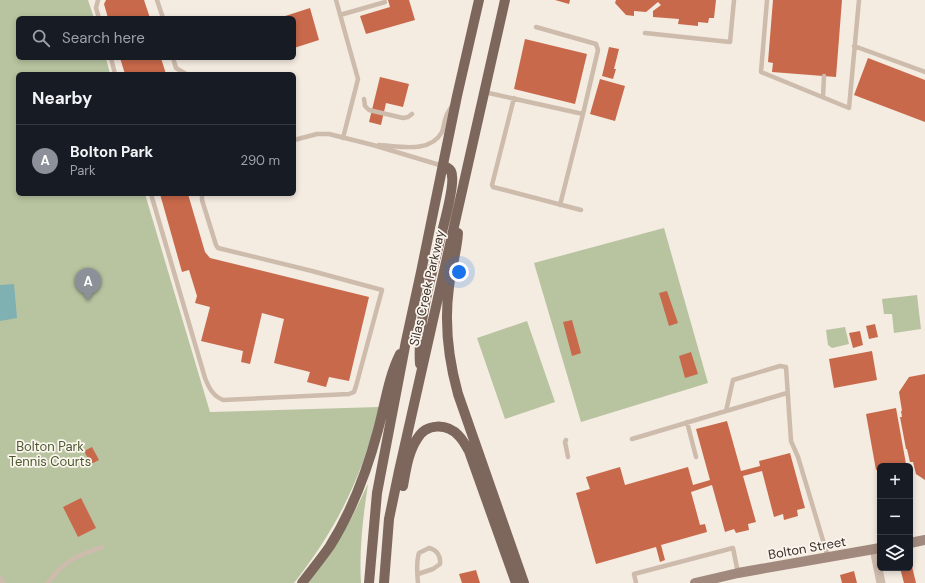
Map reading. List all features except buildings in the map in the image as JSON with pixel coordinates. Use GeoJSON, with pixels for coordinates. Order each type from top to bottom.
{"type":"FeatureCollection","features":[{"type":"Feature","properties":{"kind":"main road","name":"Silas Creek Parkway"},"geometry":{"type":"LineString","coordinates":[[369,583],[377,493],[406,341],[422,272],[457,96],[479,0]]}},
{"type":"Feature","properties":{"kind":"main road","name":"Silas Creek Parkway"},"geometry":{"type":"LineString","coordinates":[[384,583],[389,519],[505,0]]}},
{"type":"Feature","properties":{"kind":"main road"},"geometry":{"type":"LineString","coordinates":[[420,376],[419,351],[421,329],[446,216],[452,179],[448,167],[443,166]]}},
{"type":"Feature","properties":{"kind":"main road"},"geometry":{"type":"LineString","coordinates":[[460,201],[457,245],[447,305],[446,329],[448,352],[458,394],[524,583]]}},
{"type":"Feature","properties":{"kind":"main road"},"geometry":{"type":"LineString","coordinates":[[302,583],[330,546],[355,498],[378,430],[393,367],[406,341]]}},
{"type":"Feature","properties":{"kind":"main road"},"geometry":{"type":"LineString","coordinates":[[389,519],[399,501],[409,458],[418,437],[422,432],[430,428],[440,426],[448,428],[462,439],[469,451],[516,583]]}},
{"type":"Feature","properties":{"kind":"street"},"geometry":{"type":"LineString","coordinates":[[913,542],[925,540]]}},
{"type":"Feature","properties":{"kind":"street","name":"Bolton Street"},"geometry":{"type":"LineString","coordinates":[[695,583],[740,578],[828,557],[877,548]]}},
{"type":"Feature","properties":{"kind":"street"},"geometry":{"type":"LineString","coordinates":[[880,571],[881,583]]}},
{"type":"Feature","properties":{"kind":"lane"},"geometry":{"type":"LineString","coordinates":[[98,0],[96,8],[98,16]]}},
{"type":"Feature","properties":{"kind":"lane"},"geometry":{"type":"LineString","coordinates":[[157,0],[162,16]]}},
{"type":"Feature","properties":{"kind":"lane"},"geometry":{"type":"LineString","coordinates":[[336,0],[358,79],[343,138]]}},
{"type":"Feature","properties":{"kind":"lane"},"geometry":{"type":"LineString","coordinates":[[645,33],[730,42],[734,0]]}},
{"type":"Feature","properties":{"kind":"lane"},"geometry":{"type":"LineString","coordinates":[[767,0],[761,72],[849,108],[859,0]]}},
{"type":"Feature","properties":{"kind":"lane"},"geometry":{"type":"LineString","coordinates":[[340,15],[385,2]]}},
{"type":"Feature","properties":{"kind":"lane"},"geometry":{"type":"LineString","coordinates":[[536,27],[596,44],[598,50],[560,205]]}},
{"type":"Feature","properties":{"kind":"lane"},"geometry":{"type":"LineString","coordinates":[[854,46],[925,72]]}},
{"type":"Feature","properties":{"kind":"lane"},"geometry":{"type":"LineString","coordinates":[[112,60],[114,72]]}},
{"type":"Feature","properties":{"kind":"lane"},"geometry":{"type":"LineString","coordinates":[[174,60],[176,68],[183,72]]}},
{"type":"Feature","properties":{"kind":"lane"},"geometry":{"type":"LineString","coordinates":[[823,97],[824,76]]}},
{"type":"Feature","properties":{"kind":"lane"},"geometry":{"type":"LineString","coordinates":[[484,92],[583,114]]}},
{"type":"Feature","properties":{"kind":"lane"},"geometry":{"type":"LineString","coordinates":[[373,145],[414,147],[432,142],[442,132],[446,117],[457,96]]}},
{"type":"Feature","properties":{"kind":"lane"},"geometry":{"type":"LineString","coordinates":[[514,98],[492,185],[493,187],[581,210]]}},
{"type":"Feature","properties":{"kind":"lane"},"geometry":{"type":"LineString","coordinates":[[364,99],[365,106],[369,110],[403,118],[412,114]]}},
{"type":"Feature","properties":{"kind":"lane"},"geometry":{"type":"LineString","coordinates":[[296,139],[317,134],[329,134],[373,145],[443,166]]}},
{"type":"Feature","properties":{"kind":"lane"},"geometry":{"type":"LineString","coordinates":[[152,196],[205,378],[209,388],[216,397],[223,400],[349,394],[354,392],[382,290],[312,270],[218,248],[202,196]]}},
{"type":"Feature","properties":{"kind":"lane"},"geometry":{"type":"LineString","coordinates":[[726,411],[733,380],[780,366],[786,367],[791,441],[798,457],[828,557]]}},
{"type":"Feature","properties":{"kind":"lane"},"geometry":{"type":"LineString","coordinates":[[632,439],[787,393]]}},
{"type":"Feature","properties":{"kind":"lane"},"geometry":{"type":"LineString","coordinates":[[687,422],[696,457]]}},
{"type":"Feature","properties":{"kind":"lane"},"geometry":{"type":"LineString","coordinates":[[566,440],[565,442],[568,457]]}},
{"type":"Feature","properties":{"kind":"lane"},"geometry":{"type":"LineString","coordinates":[[48,583],[56,572],[70,560],[102,547]]}},
{"type":"Feature","properties":{"kind":"lane"},"geometry":{"type":"LineString","coordinates":[[418,574],[433,569],[440,564],[440,557],[437,552],[429,548],[420,553],[418,574],[418,583]]}},
{"type":"Feature","properties":{"kind":"lane"},"geometry":{"type":"LineString","coordinates":[[636,583],[634,574],[733,548],[740,578]]}},
{"type":"Feature","properties":{"kind":"lane"},"geometry":{"type":"LineString","coordinates":[[0,577],[3,583]]}},
{"type":"Feature","properties":{"kind":"green space","name":"Bolton Park Tennis Courts"},"geometry":{"type":"Polygon","coordinates":[[[0,0],[88,0],[93,16],[16,16],[16,60],[106,60],[110,72],[16,72],[16,196],[146,196],[210,412],[379,407],[373,432],[357,478],[347,500],[323,543],[294,583],[0,583],[0,0]]]}},
{"type":"Feature","properties":{"kind":"green space"},"geometry":{"type":"Polygon","coordinates":[[[664,228],[708,383],[581,422],[534,263],[664,228]]]}},
{"type":"Feature","properties":{"kind":"green space"},"geometry":{"type":"Polygon","coordinates":[[[917,295],[921,329],[894,333],[892,314],[884,314],[882,299],[917,295]]]}},
{"type":"Feature","properties":{"kind":"green space"},"geometry":{"type":"Polygon","coordinates":[[[527,321],[555,402],[505,419],[477,338],[527,321]]]}},
{"type":"Feature","properties":{"kind":"green space"},"geometry":{"type":"Polygon","coordinates":[[[845,327],[849,344],[832,348],[828,345],[826,330],[845,327]]]}},
{"type":"Feature","properties":{"kind":"green space"},"geometry":{"type":"Polygon","coordinates":[[[368,484],[362,534],[361,583],[308,583],[351,519],[368,484]]]}},
{"type":"Feature","properties":{"kind":"water"},"geometry":{"type":"Polygon","coordinates":[[[14,284],[17,318],[0,321],[0,285],[14,284]]]}},
{"type":"Feature","properties":{"kind":"place","name":"Bolton Park"},"geometry":{"type":"Point","coordinates":[88,301]}}]}
